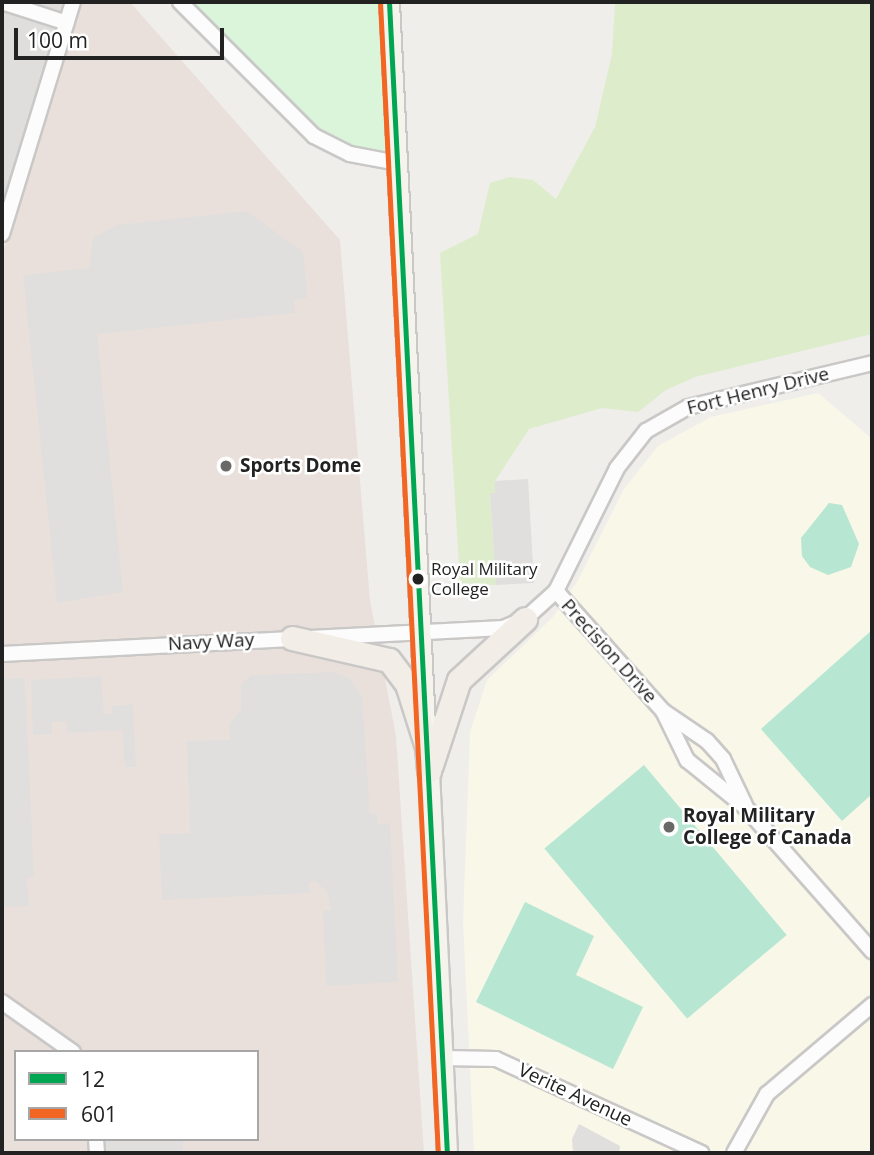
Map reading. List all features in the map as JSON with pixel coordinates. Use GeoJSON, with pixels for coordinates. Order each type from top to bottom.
{"type":"FeatureCollection","features":[{"type":"Feature","properties":{"kind":"main road"},"geometry":{"type":"LineString","coordinates":[[389,2],[447,1153]]}},
{"type":"Feature","properties":{"kind":"main road"},"geometry":{"type":"LineString","coordinates":[[429,771],[459,680],[525,619]]}},
{"type":"Feature","properties":{"kind":"main road"},"geometry":{"type":"LineString","coordinates":[[292,638],[389,660],[407,684],[427,747]]}},
{"type":"Feature","properties":{"kind":"street"},"geometry":{"type":"LineString","coordinates":[[2,2],[67,23]]}},
{"type":"Feature","properties":{"kind":"street"},"geometry":{"type":"LineString","coordinates":[[2,234],[73,2]]}},
{"type":"Feature","properties":{"kind":"street"},"geometry":{"type":"LineString","coordinates":[[180,2],[314,136],[350,154],[397,163]]}},
{"type":"Feature","properties":{"kind":"street","name":"Fort Henry Drive"},"geometry":{"type":"LineString","coordinates":[[421,631],[485,631],[525,619],[556,591],[617,468],[646,431],[688,407],[872,363]]}},
{"type":"Feature","properties":{"kind":"street","name":"Precision Drive"},"geometry":{"type":"LineString","coordinates":[[556,591],[663,711],[707,741],[723,759],[746,808]]}},
{"type":"Feature","properties":{"kind":"street","name":"Navy Way"},"geometry":{"type":"LineString","coordinates":[[2,654],[421,631]]}},
{"type":"Feature","properties":{"kind":"street","name":"Precision Drive"},"geometry":{"type":"LineString","coordinates":[[663,711],[687,760],[746,808],[872,951]]}},
{"type":"Feature","properties":{"kind":"street"},"geometry":{"type":"LineString","coordinates":[[2,1002],[70,1050]]}},
{"type":"Feature","properties":{"kind":"street"},"geometry":{"type":"LineString","coordinates":[[734,1153],[767,1094],[872,1005]]}},
{"type":"Feature","properties":{"kind":"street","name":"Verite Avenue"},"geometry":{"type":"LineString","coordinates":[[444,1058],[496,1059],[701,1153]]}},
{"type":"Feature","properties":{"kind":"shaded area"},"geometry":{"type":"Polygon","coordinates":[[[2,2],[73,2],[2,234],[2,2]]]}},
{"type":"Feature","properties":{"kind":"shaded area"},"geometry":{"type":"Polygon","coordinates":[[[81,2],[130,2],[340,240],[370,600],[396,736],[424,1153],[2,1153],[2,255],[81,2]]]}},
{"type":"Feature","properties":{"kind":"shaded area"},"geometry":{"type":"Polygon","coordinates":[[[247,211],[303,252],[308,298],[294,300],[295,313],[97,334],[123,592],[57,603],[23,275],[89,268],[93,238],[116,225],[247,211]]]}},
{"type":"Feature","properties":{"kind":"shaded area","name":"Royal Military College of Canada"},"geometry":{"type":"Polygon","coordinates":[[[818,393],[872,439],[872,1153],[474,1153],[463,922],[470,732],[487,680],[553,617],[577,582],[624,489],[658,446],[711,417],[818,393]]]}},
{"type":"Feature","properties":{"kind":"shaded area"},"geometry":{"type":"Polygon","coordinates":[[[528,479],[534,583],[496,585],[490,493],[495,493],[495,481],[528,479]]]}},
{"type":"Feature","properties":{"kind":"shaded area"},"geometry":{"type":"Polygon","coordinates":[[[333,672],[349,678],[362,696],[370,814],[377,814],[378,824],[390,823],[398,982],[326,986],[323,911],[331,910],[327,892],[316,881],[309,882],[310,893],[162,900],[159,834],[190,833],[187,741],[230,740],[229,724],[241,710],[241,685],[251,675],[333,672]]]}},
{"type":"Feature","properties":{"kind":"shaded area"},"geometry":{"type":"Polygon","coordinates":[[[101,676],[104,714],[112,713],[112,706],[133,704],[136,767],[125,767],[122,730],[67,733],[66,722],[52,722],[52,734],[33,735],[31,680],[101,676]]]}},
{"type":"Feature","properties":{"kind":"shaded area"},"geometry":{"type":"Polygon","coordinates":[[[25,678],[34,877],[27,878],[29,906],[2,907],[2,679],[25,678]]]}},
{"type":"Feature","properties":{"kind":"shaded area"},"geometry":{"type":"Polygon","coordinates":[[[579,1124],[620,1146],[619,1153],[573,1153],[572,1139],[579,1124]]]}},
{"type":"Feature","properties":{"kind":"shaded area"},"geometry":{"type":"Polygon","coordinates":[[[100,1141],[183,1141],[183,1153],[100,1153],[100,1141]]]}},
{"type":"Feature","properties":{"kind":"green space"},"geometry":{"type":"Polygon","coordinates":[[[180,2],[386,2],[397,163],[332,148],[180,2]]]}},
{"type":"Feature","properties":{"kind":"green space"},"geometry":{"type":"Polygon","coordinates":[[[615,2],[872,2],[872,334],[695,377],[666,390],[638,412],[602,408],[529,429],[495,481],[495,493],[490,494],[496,585],[460,583],[440,253],[478,234],[490,183],[510,177],[533,180],[556,199],[595,127],[612,54],[615,2]]]}},
{"type":"Feature","properties":{"kind":"green space"},"geometry":{"type":"Polygon","coordinates":[[[829,503],[842,505],[859,544],[851,567],[828,575],[810,567],[802,556],[801,538],[829,503]]]}},
{"type":"Feature","properties":{"kind":"green space"},"geometry":{"type":"Polygon","coordinates":[[[872,630],[872,794],[842,821],[761,729],[872,630]]]}},
{"type":"Feature","properties":{"kind":"green space"},"geometry":{"type":"Polygon","coordinates":[[[644,765],[787,935],[687,1019],[544,849],[644,765]]]}},
{"type":"Feature","properties":{"kind":"green space"},"geometry":{"type":"Polygon","coordinates":[[[525,902],[594,936],[576,975],[643,1007],[613,1069],[476,1002],[525,902]]]}},
{"type":"Feature","properties":{"kind":"transit line","name":"601"},"geometry":{"type":"LineString","coordinates":[[380,2],[438,1153]]}},
{"type":"Feature","properties":{"kind":"transit line","name":"12"},"geometry":{"type":"LineString","coordinates":[[389,2],[447,1153]]}},
{"type":"Feature","properties":{"kind":"place","name":"Sports Dome"},"geometry":{"type":"Point","coordinates":[226,466]}},
{"type":"Feature","properties":{"kind":"place","name":"Royal Military College"},"geometry":{"type":"Point","coordinates":[418,579]}},
{"type":"Feature","properties":{"kind":"place","name":"Royal Military College of Canada"},"geometry":{"type":"Point","coordinates":[669,827]}}]}
